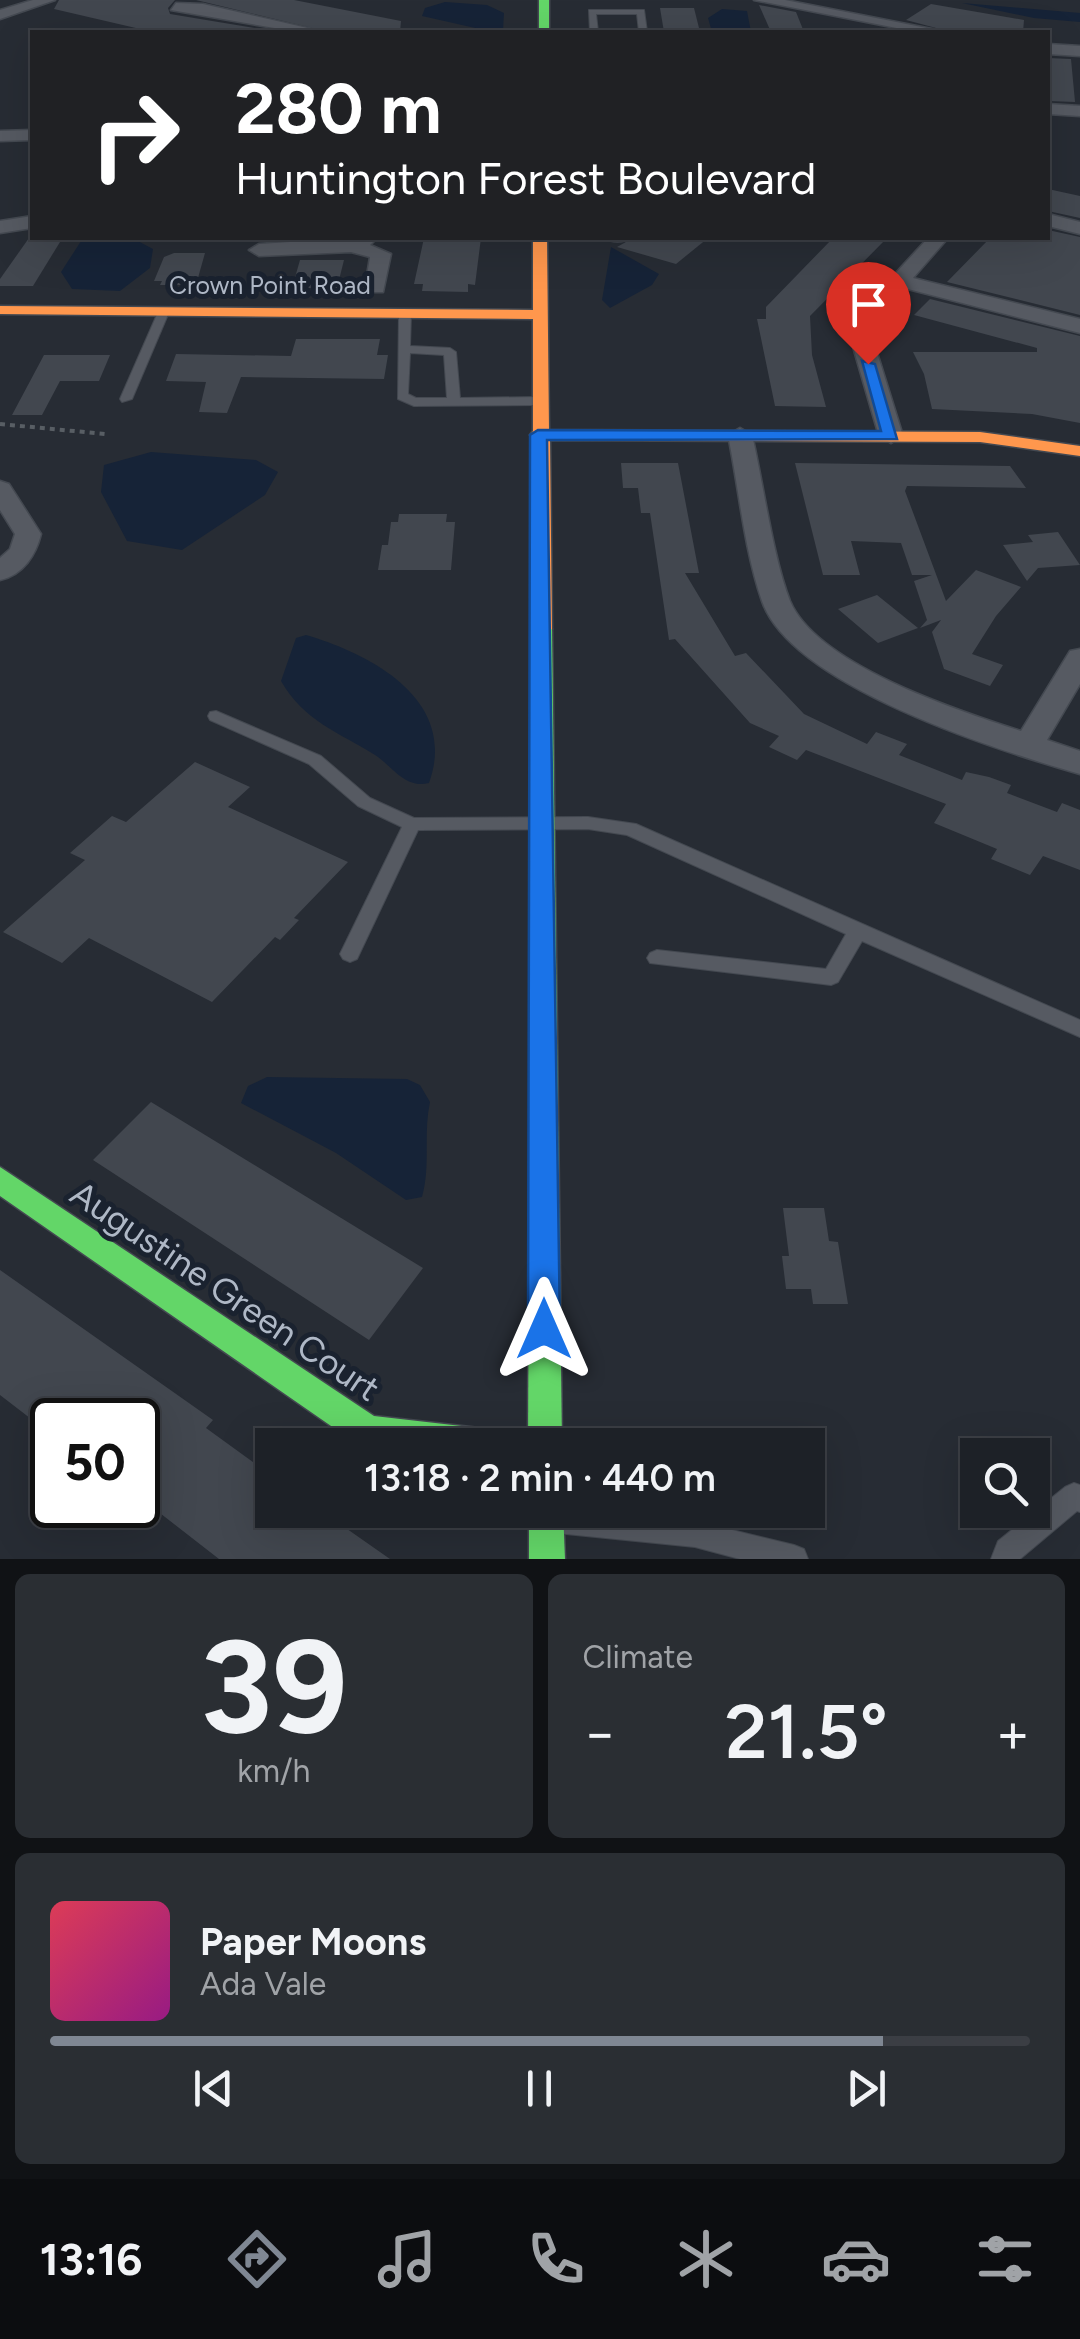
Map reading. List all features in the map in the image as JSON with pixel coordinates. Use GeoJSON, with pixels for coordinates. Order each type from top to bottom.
{"type":"FeatureCollection","features":[{"type":"Feature","properties":{"kind":"main road"},"geometry":{"type":"LineString","coordinates":[[544,0],[544,30]]}},
{"type":"Feature","properties":{"kind":"main road"},"geometry":{"type":"LineString","coordinates":[[540,240],[545,1428]]}},
{"type":"Feature","properties":{"kind":"main road","name":"Crown Point Road"},"geometry":{"type":"LineString","coordinates":[[0,310],[540,314]]}},
{"type":"Feature","properties":{"kind":"main road"},"geometry":{"type":"LineString","coordinates":[[538,435],[891,436],[1011,440],[1080,452]]}},
{"type":"Feature","properties":{"kind":"main road","name":"Augustine Green Court"},"geometry":{"type":"LineString","coordinates":[[0,1180],[363,1428]]}},
{"type":"Feature","properties":{"kind":"main road"},"geometry":{"type":"LineString","coordinates":[[546,1528],[547,1559]]}},
{"type":"Feature","properties":{"kind":"street"},"geometry":{"type":"LineString","coordinates":[[0,15],[48,0]]}},
{"type":"Feature","properties":{"kind":"street"},"geometry":{"type":"LineString","coordinates":[[761,0],[930,30]]}},
{"type":"Feature","properties":{"kind":"street"},"geometry":{"type":"LineString","coordinates":[[176,6],[299,30]]}},
{"type":"Feature","properties":{"kind":"street"},"geometry":{"type":"LineString","coordinates":[[855,30],[874,18]]}},
{"type":"Feature","properties":{"kind":"street"},"geometry":{"type":"LineString","coordinates":[[1050,49],[1080,51]]}},
{"type":"Feature","properties":{"kind":"street"},"geometry":{"type":"LineString","coordinates":[[1050,109],[1080,110]]}},
{"type":"Feature","properties":{"kind":"street"},"geometry":{"type":"LineString","coordinates":[[0,136],[30,134]]}},
{"type":"Feature","properties":{"kind":"street"},"geometry":{"type":"LineString","coordinates":[[1050,220],[1080,228]]}},
{"type":"Feature","properties":{"kind":"street"},"geometry":{"type":"LineString","coordinates":[[0,226],[30,222]]}},
{"type":"Feature","properties":{"kind":"street"},"geometry":{"type":"LineString","coordinates":[[891,436],[858,326],[936,240]]}},
{"type":"Feature","properties":{"kind":"street"},"geometry":{"type":"LineString","coordinates":[[259,250],[360,242],[382,254],[376,288]]}},
{"type":"Feature","properties":{"kind":"street"},"geometry":{"type":"LineString","coordinates":[[898,280],[1080,326]]}},
{"type":"Feature","properties":{"kind":"street"},"geometry":{"type":"LineString","coordinates":[[740,435],[777,604],[792,628],[828,660],[874,687],[1080,763]]}},
{"type":"Feature","properties":{"kind":"street"},"geometry":{"type":"LineString","coordinates":[[0,489],[28,534],[23,552],[0,572]]}},
{"type":"Feature","properties":{"kind":"street"},"geometry":{"type":"LineString","coordinates":[[1029,744],[1080,658]]}},
{"type":"Feature","properties":{"kind":"lane"},"geometry":{"type":"LineString","coordinates":[[639,0],[643,30]]}},
{"type":"Feature","properties":{"kind":"lane"},"geometry":{"type":"LineString","coordinates":[[594,30],[592,12],[641,12]]}},
{"type":"Feature","properties":{"kind":"lane"},"geometry":{"type":"LineString","coordinates":[[126,399],[163,312]]}},
{"type":"Feature","properties":{"kind":"lane"},"geometry":{"type":"LineString","coordinates":[[406,314],[402,396],[414,402],[454,396],[539,401]]}},
{"type":"Feature","properties":{"kind":"lane"},"geometry":{"type":"LineString","coordinates":[[404,348],[446,350],[453,356],[454,396]]}},
{"type":"Feature","properties":{"kind":"lane"},"geometry":{"type":"LineString","coordinates":[[216,716],[315,760],[364,802],[412,824],[588,823],[630,829],[1080,1029]]}},
{"type":"Feature","properties":{"kind":"lane"},"geometry":{"type":"LineString","coordinates":[[350,954],[412,824]]}},
{"type":"Feature","properties":{"kind":"lane"},"geometry":{"type":"LineString","coordinates":[[657,958],[832,977],[858,931]]}},
{"type":"Feature","properties":{"kind":"lane"},"geometry":{"type":"LineString","coordinates":[[1005,1559],[1008,1552],[1074,1496],[1080,1499]]}},
{"type":"Feature","properties":{"kind":"lane"},"geometry":{"type":"LineString","coordinates":[[650,1528],[695,1534],[794,1559]]}},
{"type":"Feature","properties":{"kind":"path"},"geometry":{"type":"LineString","coordinates":[[0,424],[105,434]]}},
{"type":"Feature","properties":{"kind":"water"},"geometry":{"type":"Polygon","coordinates":[[[445,2],[487,5],[504,13],[503,30],[484,30],[422,16],[425,8],[445,2]]]}},
{"type":"Feature","properties":{"kind":"water"},"geometry":{"type":"Polygon","coordinates":[[[962,3],[1080,13],[1080,22],[1034,18],[962,3]]]}},
{"type":"Feature","properties":{"kind":"water"},"geometry":{"type":"Polygon","coordinates":[[[722,9],[747,11],[751,30],[711,30],[708,18],[722,9]]]}},
{"type":"Feature","properties":{"kind":"water"},"geometry":{"type":"Polygon","coordinates":[[[82,240],[136,240],[153,249],[150,268],[120,291],[72,289],[61,272],[82,240]]]}},
{"type":"Feature","properties":{"kind":"water"},"geometry":{"type":"Polygon","coordinates":[[[611,247],[659,274],[652,285],[610,308],[602,300],[611,247]]]}},
{"type":"Feature","properties":{"kind":"water"},"geometry":{"type":"Polygon","coordinates":[[[151,452],[256,460],[278,472],[265,495],[182,550],[127,541],[101,492],[104,465],[151,452]]]}},
{"type":"Feature","properties":{"kind":"water"},"geometry":{"type":"Polygon","coordinates":[[[306,635],[357,654],[381,668],[420,705],[432,728],[435,754],[429,783],[406,780],[375,755],[311,716],[290,695],[281,681],[296,638],[306,635]]]}},
{"type":"Feature","properties":{"kind":"water"},"geometry":{"type":"Polygon","coordinates":[[[267,1077],[407,1079],[420,1085],[430,1102],[422,1197],[406,1200],[336,1153],[241,1103],[248,1086],[267,1077]]]}},
{"type":"Feature","properties":{"kind":"building"},"geometry":{"type":"Polygon","coordinates":[[[59,0],[175,0],[168,8],[170,14],[267,30],[144,30],[54,9],[59,0]]]}},
{"type":"Feature","properties":{"kind":"building"},"geometry":{"type":"Polygon","coordinates":[[[196,0],[294,0],[401,21],[400,30],[321,30],[196,0]]]}},
{"type":"Feature","properties":{"kind":"building"},"geometry":{"type":"Polygon","coordinates":[[[931,4],[1024,20],[1023,30],[944,30],[906,20],[931,4]]]}},
{"type":"Feature","properties":{"kind":"building"},"geometry":{"type":"Polygon","coordinates":[[[759,5],[796,12],[803,30],[770,30],[759,5]]]}},
{"type":"Feature","properties":{"kind":"building"},"geometry":{"type":"Polygon","coordinates":[[[660,8],[694,8],[700,30],[664,30],[660,8]]]}},
{"type":"Feature","properties":{"kind":"building"},"geometry":{"type":"Polygon","coordinates":[[[1050,58],[1071,59],[1075,102],[1050,101],[1050,58]]]}},
{"type":"Feature","properties":{"kind":"building"},"geometry":{"type":"Polygon","coordinates":[[[1050,189],[1080,196],[1080,218],[1050,211],[1050,189]]]}},
{"type":"Feature","properties":{"kind":"building"},"geometry":{"type":"Polygon","coordinates":[[[1050,230],[1080,237],[1080,315],[947,282],[988,240],[1050,240],[1050,230]]]}},
{"type":"Feature","properties":{"kind":"building"},"geometry":{"type":"Polygon","coordinates":[[[29,238],[60,240],[33,286],[0,286],[0,279],[29,238]]]}},
{"type":"Feature","properties":{"kind":"building"},"geometry":{"type":"Polygon","coordinates":[[[424,240],[481,240],[475,285],[468,284],[468,292],[422,291],[423,284],[414,284],[424,240]]]}},
{"type":"Feature","properties":{"kind":"building"},"geometry":{"type":"Polygon","coordinates":[[[629,240],[706,240],[676,264],[617,247],[629,240]]]}},
{"type":"Feature","properties":{"kind":"building"},"geometry":{"type":"Polygon","coordinates":[[[831,240],[885,240],[810,316],[812,355],[826,407],[775,406],[757,319],[766,319],[766,307],[831,240]]]}},
{"type":"Feature","properties":{"kind":"building"},"geometry":{"type":"Polygon","coordinates":[[[174,253],[205,253],[196,285],[160,285],[162,281],[154,281],[164,257],[174,253]]]}},
{"type":"Feature","properties":{"kind":"building"},"geometry":{"type":"Polygon","coordinates":[[[300,260],[344,260],[337,288],[292,288],[300,260]]]}},
{"type":"Feature","properties":{"kind":"building"},"geometry":{"type":"Polygon","coordinates":[[[930,299],[1080,336],[1080,423],[1032,414],[932,409],[924,374],[913,352],[1037,352],[1037,348],[914,315],[930,299]]]}},
{"type":"Feature","properties":{"kind":"building"},"geometry":{"type":"Polygon","coordinates":[[[296,339],[380,339],[377,355],[388,355],[384,379],[241,377],[227,413],[199,412],[206,382],[166,381],[176,354],[291,356],[296,339]]]}},
{"type":"Feature","properties":{"kind":"building"},"geometry":{"type":"Polygon","coordinates":[[[44,355],[110,355],[99,381],[60,381],[42,415],[12,415],[44,355]]]}},
{"type":"Feature","properties":{"kind":"building"},"geometry":{"type":"Polygon","coordinates":[[[621,463],[678,463],[699,573],[685,573],[735,656],[746,653],[804,714],[867,744],[876,732],[907,744],[899,755],[962,780],[966,772],[989,777],[1011,785],[1007,793],[1057,812],[1062,803],[1080,810],[1080,870],[1043,856],[1030,875],[991,859],[997,849],[934,823],[946,804],[806,750],[797,760],[769,747],[779,736],[750,723],[675,639],[669,640],[650,513],[641,513],[638,488],[623,488],[621,463]]]}},
{"type":"Feature","properties":{"kind":"building"},"geometry":{"type":"Polygon","coordinates":[[[795,463],[1010,466],[1026,488],[907,486],[905,491],[946,601],[976,570],[1021,587],[996,616],[972,654],[1003,665],[990,686],[944,669],[932,632],[941,620],[920,628],[927,620],[914,581],[932,575],[912,575],[901,543],[851,541],[860,575],[823,575],[795,463]]]}},
{"type":"Feature","properties":{"kind":"building"},"geometry":{"type":"Polygon","coordinates":[[[399,514],[447,514],[446,522],[455,522],[451,570],[378,570],[382,545],[388,545],[391,522],[398,522],[399,514]]]}},
{"type":"Feature","properties":{"kind":"building"},"geometry":{"type":"Polygon","coordinates":[[[1058,532],[1080,565],[1038,568],[1027,581],[1003,545],[1033,542],[1028,535],[1058,532]]]}},
{"type":"Feature","properties":{"kind":"building"},"geometry":{"type":"Polygon","coordinates":[[[877,595],[918,628],[878,643],[838,609],[877,595]]]}},
{"type":"Feature","properties":{"kind":"building"},"geometry":{"type":"Polygon","coordinates":[[[195,762],[250,787],[228,807],[348,862],[294,918],[299,920],[280,940],[275,937],[212,1002],[89,938],[62,963],[3,932],[85,860],[70,853],[112,816],[126,822],[195,762]]]}},
{"type":"Feature","properties":{"kind":"building"},"geometry":{"type":"Polygon","coordinates":[[[151,1102],[423,1268],[369,1340],[93,1160],[151,1102]]]}},
{"type":"Feature","properties":{"kind":"building"},"geometry":{"type":"Polygon","coordinates":[[[783,1208],[824,1208],[829,1241],[838,1242],[848,1304],[813,1304],[811,1289],[786,1289],[782,1256],[789,1256],[783,1208]]]}},
{"type":"Feature","properties":{"kind":"building"},"geometry":{"type":"Polygon","coordinates":[[[0,1270],[213,1420],[206,1428],[255,1464],[255,1528],[346,1528],[390,1559],[219,1559],[160,1513],[160,1398],[30,1398],[30,1418],[0,1395],[0,1270]]]}},
{"type":"Feature","properties":{"kind":"traffic: fast"},"geometry":{"type":"LineString","coordinates":[[544,0],[544,30]]}},
{"type":"Feature","properties":{"kind":"traffic: fast"},"geometry":{"type":"LineString","coordinates":[[542,629],[545,1428]]}},
{"type":"Feature","properties":{"kind":"traffic: fast"},"geometry":{"type":"LineString","coordinates":[[0,1180],[363,1428]]}},
{"type":"Feature","properties":{"kind":"traffic: fast"},"geometry":{"type":"LineString","coordinates":[[546,1528],[547,1559]]}},
{"type":"Feature","properties":{"kind":"traffic: slow"},"geometry":{"type":"LineString","coordinates":[[540,240],[542,629]]}},
{"type":"Feature","properties":{"kind":"traffic: slow"},"geometry":{"type":"LineString","coordinates":[[0,310],[539,315]]}},
{"type":"Feature","properties":{"kind":"traffic: slow"},"geometry":{"type":"LineString","coordinates":[[538,435],[980,437],[1080,451]]}},
{"type":"Feature","properties":{"kind":"route"},"geometry":{"type":"LineString","coordinates":[[544,1329],[538,435],[891,436],[868,364]]}}]}
